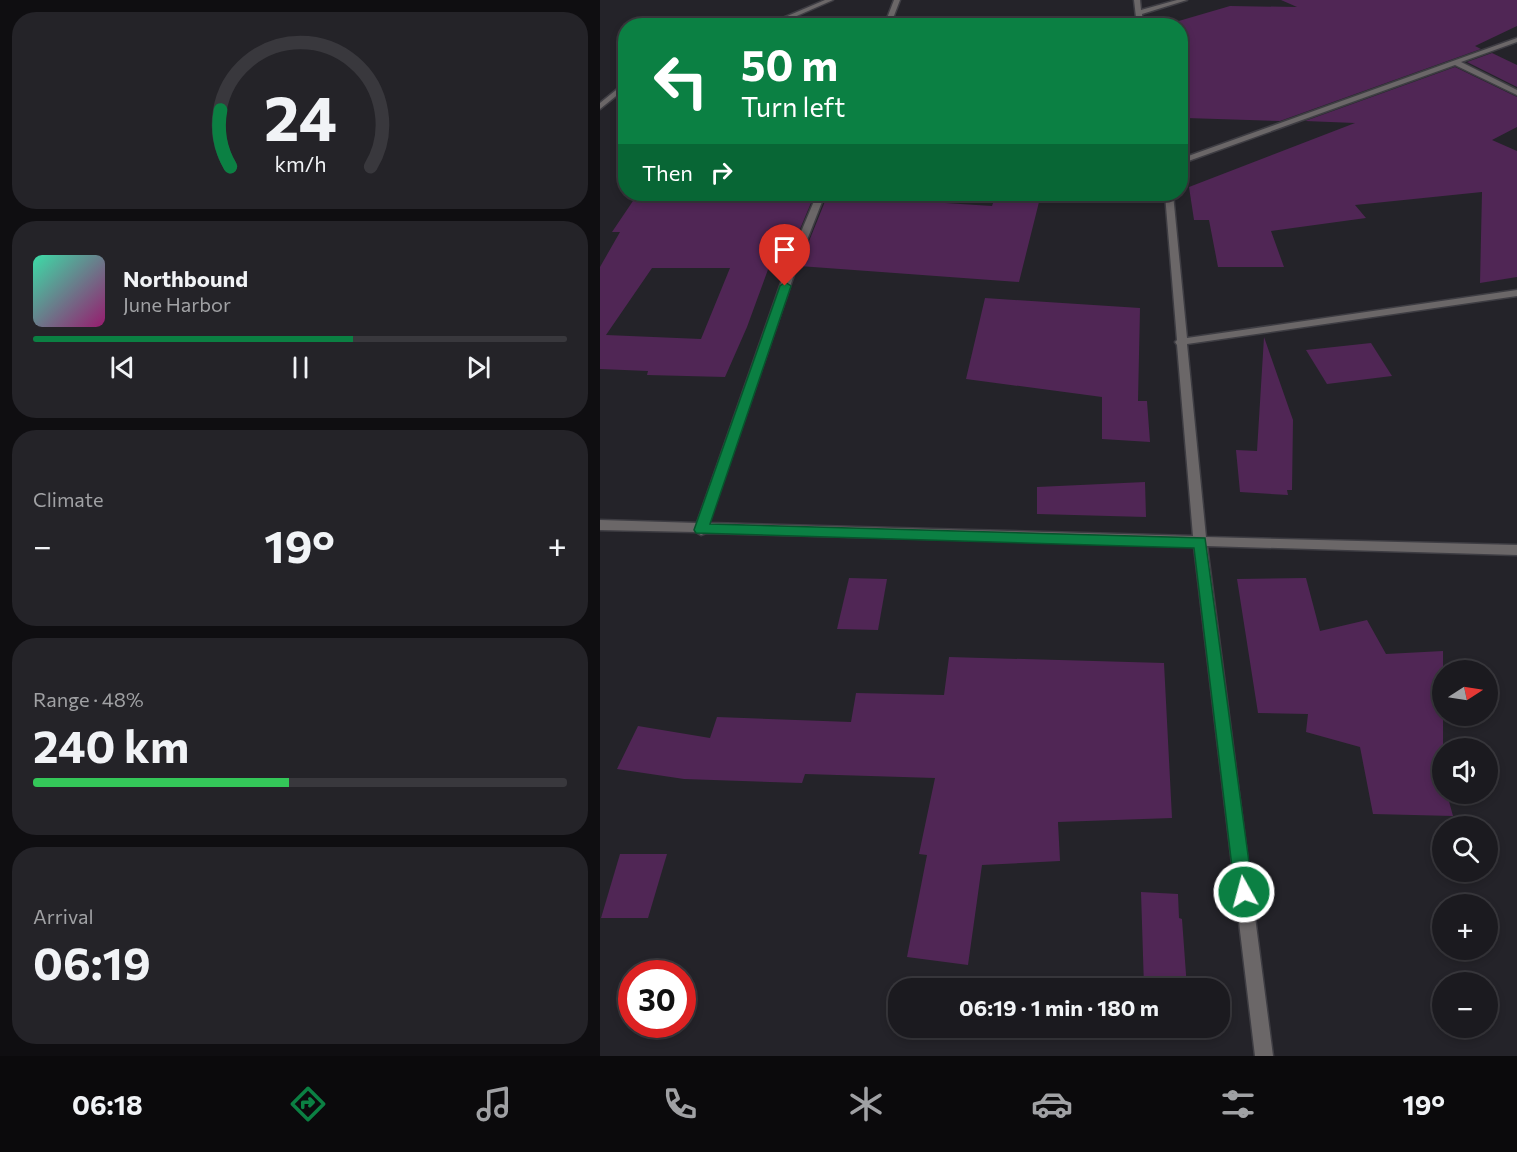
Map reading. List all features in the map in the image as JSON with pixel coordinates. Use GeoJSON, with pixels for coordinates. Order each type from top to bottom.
{"type":"FeatureCollection","features":[{"type":"Feature","properties":{"kind":"street"},"geometry":{"type":"LineString","coordinates":[[786,18],[830,0]]}},
{"type":"Feature","properties":{"kind":"street"},"geometry":{"type":"LineString","coordinates":[[890,18],[897,0]]}},
{"type":"Feature","properties":{"kind":"street"},"geometry":{"type":"LineString","coordinates":[[1137,0],[1139,18]]}},
{"type":"Feature","properties":{"kind":"street"},"geometry":{"type":"LineString","coordinates":[[1138,13],[1184,0]]}},
{"type":"Feature","properties":{"kind":"street"},"geometry":{"type":"LineString","coordinates":[[1188,159],[1517,40]]}},
{"type":"Feature","properties":{"kind":"street"},"geometry":{"type":"LineString","coordinates":[[1455,62],[1517,93]]}},
{"type":"Feature","properties":{"kind":"street"},"geometry":{"type":"LineString","coordinates":[[600,107],[618,91]]}},
{"type":"Feature","properties":{"kind":"street"},"geometry":{"type":"LineString","coordinates":[[701,530],[793,263],[818,201]]}},
{"type":"Feature","properties":{"kind":"street"},"geometry":{"type":"LineString","coordinates":[[1169,201],[1200,542],[1264,1056]]}},
{"type":"Feature","properties":{"kind":"street"},"geometry":{"type":"LineString","coordinates":[[1180,342],[1517,293]]}},
{"type":"Feature","properties":{"kind":"street"},"geometry":{"type":"LineString","coordinates":[[600,525],[701,530],[1517,550]]}},
{"type":"Feature","properties":{"kind":"building"},"geometry":{"type":"Polygon","coordinates":[[[1281,0],[1517,0],[1517,26],[1475,46],[1481,49],[1280,121],[1188,118],[1188,18],[1230,6],[1297,7],[1281,0]]]}},
{"type":"Feature","properties":{"kind":"building"},"geometry":{"type":"Polygon","coordinates":[[[1492,53],[1517,65],[1517,87],[1467,62],[1492,53]]]}},
{"type":"Feature","properties":{"kind":"building"},"geometry":{"type":"Polygon","coordinates":[[[1455,67],[1517,97],[1517,127],[1492,140],[1517,151],[1517,277],[1480,283],[1482,192],[1355,205],[1366,218],[1271,231],[1284,267],[1218,267],[1209,220],[1194,220],[1189,187],[1355,123],[1305,121],[1455,67]]]}},
{"type":"Feature","properties":{"kind":"building"},"geometry":{"type":"Polygon","coordinates":[[[633,201],[812,201],[785,265],[770,264],[747,327],[725,377],[647,375],[648,371],[600,369],[600,267],[620,232],[612,232],[633,201]],[[652,268],[606,335],[701,339],[730,268],[652,268]]]}},
{"type":"Feature","properties":{"kind":"building"},"geometry":{"type":"Polygon","coordinates":[[[825,201],[914,201],[992,206],[994,201],[1039,201],[1019,282],[799,266],[825,201]]]}},
{"type":"Feature","properties":{"kind":"building"},"geometry":{"type":"Polygon","coordinates":[[[985,298],[1140,308],[1138,401],[1147,401],[1150,442],[1102,439],[1102,397],[966,379],[985,298]]]}},
{"type":"Feature","properties":{"kind":"building"},"geometry":{"type":"Polygon","coordinates":[[[1264,337],[1293,420],[1292,490],[1287,490],[1288,495],[1240,492],[1236,450],[1257,451],[1264,337]]]}},
{"type":"Feature","properties":{"kind":"building"},"geometry":{"type":"Polygon","coordinates":[[[1371,343],[1392,376],[1327,384],[1306,350],[1371,343]]]}},
{"type":"Feature","properties":{"kind":"building"},"geometry":{"type":"Polygon","coordinates":[[[1145,482],[1146,517],[1037,514],[1037,487],[1145,482]]]}},
{"type":"Feature","properties":{"kind":"building"},"geometry":{"type":"Polygon","coordinates":[[[849,578],[887,579],[878,630],[837,629],[849,578]]]}},
{"type":"Feature","properties":{"kind":"building"},"geometry":{"type":"Polygon","coordinates":[[[1306,578],[1320,631],[1367,620],[1386,654],[1443,651],[1443,660],[1432,660],[1432,726],[1443,726],[1443,738],[1432,738],[1432,804],[1450,804],[1453,816],[1373,814],[1360,747],[1306,732],[1308,714],[1258,713],[1237,579],[1306,578]]]}},
{"type":"Feature","properties":{"kind":"building"},"geometry":{"type":"Polygon","coordinates":[[[949,657],[1164,663],[1172,818],[1058,822],[1060,861],[982,865],[968,965],[907,957],[927,855],[919,854],[935,778],[805,774],[802,783],[684,779],[617,769],[638,726],[710,738],[717,717],[851,722],[856,693],[944,695],[949,657]]]}},
{"type":"Feature","properties":{"kind":"building"},"geometry":{"type":"Polygon","coordinates":[[[620,854],[667,854],[648,918],[601,918],[620,854]]]}},
{"type":"Feature","properties":{"kind":"building"},"geometry":{"type":"Polygon","coordinates":[[[1141,892],[1178,894],[1186,978],[1144,978],[1141,892]]]}},
{"type":"Feature","properties":{"kind":"route"},"geometry":{"type":"LineString","coordinates":[[785,286],[701,530],[1200,542],[1244,892]]}}]}
